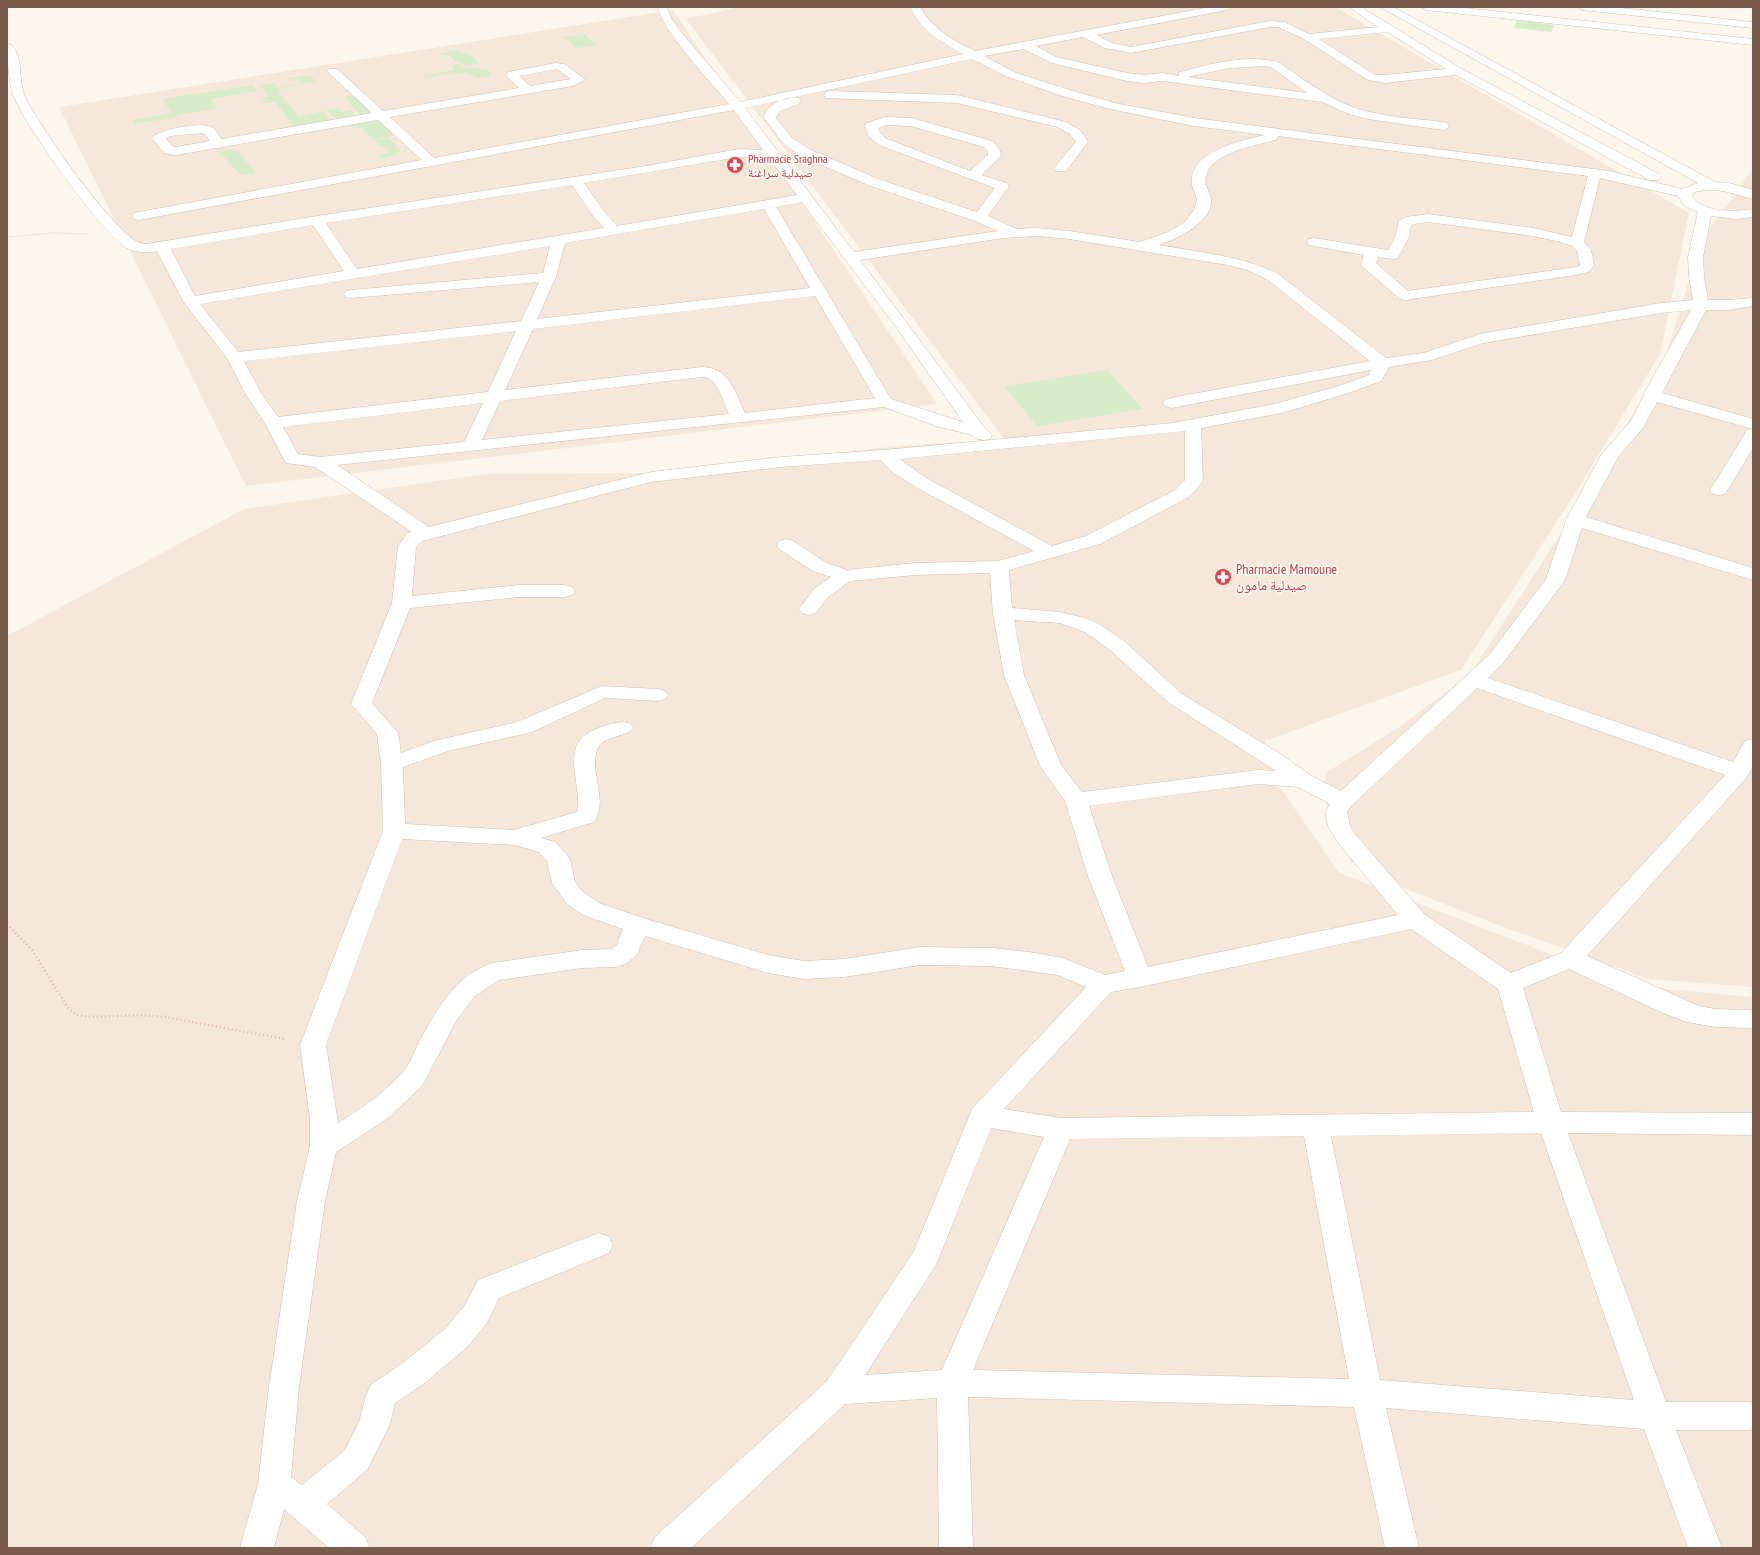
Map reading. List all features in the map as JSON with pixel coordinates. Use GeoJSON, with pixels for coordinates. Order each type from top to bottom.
{"type":"FeatureCollection","features":[{"type":"Feature","properties":{"kind":"street"},"geometry":{"type":"LineString","coordinates":[[662,7],[677,34],[737,106],[806,197],[978,431],[996,444]]}},
{"type":"Feature","properties":{"kind":"street"},"geometry":{"type":"LineString","coordinates":[[915,7],[919,15],[929,27],[958,47],[1012,75],[1066,93],[1114,106],[1188,121],[1595,173],[1628,179],[1686,193],[1698,187],[1713,186],[1729,187],[1753,194]]}},
{"type":"Feature","properties":{"kind":"street"},"geometry":{"type":"LineString","coordinates":[[139,216],[737,106],[973,55],[1227,7]]}},
{"type":"Feature","properties":{"kind":"street"},"geometry":{"type":"LineString","coordinates":[[1354,7],[1458,71],[1628,164],[1686,193]]}},
{"type":"Feature","properties":{"kind":"street"},"geometry":{"type":"LineString","coordinates":[[1385,7],[1713,186]]}},
{"type":"Feature","properties":{"kind":"street"},"geometry":{"type":"LineString","coordinates":[[1426,7],[1753,42]]}},
{"type":"Feature","properties":{"kind":"street"},"geometry":{"type":"LineString","coordinates":[[1582,7],[1753,25]]}},
{"type":"Feature","properties":{"kind":"street"},"geometry":{"type":"LineString","coordinates":[[1085,34],[1109,46],[1131,50],[1280,24],[1308,37],[1372,78],[1385,79],[1458,71]]}},
{"type":"Feature","properties":{"kind":"street"},"geometry":{"type":"LineString","coordinates":[[1308,37],[1388,29]]}},
{"type":"Feature","properties":{"kind":"street"},"geometry":{"type":"LineString","coordinates":[[1025,45],[1052,60],[1127,77],[1144,79],[1254,62],[1266,62],[1274,64],[1326,99],[1367,116],[1443,126]]}},
{"type":"Feature","properties":{"kind":"street"},"geometry":{"type":"LineString","coordinates":[[7,46],[15,58],[16,84],[19,95],[33,120],[87,196],[121,237],[132,244],[146,249],[317,220],[576,181],[739,153],[773,154]]}},
{"type":"Feature","properties":{"kind":"street"},"geometry":{"type":"LineString","coordinates":[[218,143],[383,116],[573,82],[579,79],[566,70],[556,66],[512,74],[512,76],[528,90]]}},
{"type":"Feature","properties":{"kind":"street"},"geometry":{"type":"LineString","coordinates":[[333,71],[431,162]]}},
{"type":"Feature","properties":{"kind":"street"},"geometry":{"type":"LineString","coordinates":[[1162,77],[1326,99]]}},
{"type":"Feature","properties":{"kind":"street"},"geometry":{"type":"LineString","coordinates":[[1016,233],[980,218],[874,182],[806,153],[788,141],[772,121],[770,115],[771,112],[778,107],[817,95],[970,100],[998,110],[1061,125],[1075,131],[1081,138],[1082,142],[1061,168]]}},
{"type":"Feature","properties":{"kind":"street"},"geometry":{"type":"LineString","coordinates":[[972,176],[995,156],[994,150],[988,144],[912,122],[885,121],[871,126],[873,134],[883,142],[972,176],[1002,186],[980,218]]}},
{"type":"Feature","properties":{"kind":"street"},"geometry":{"type":"LineString","coordinates":[[1142,246],[1180,232],[1196,219],[1201,212],[1204,200],[1200,192],[1198,177],[1201,170],[1214,157],[1235,146],[1285,134]]}},
{"type":"Feature","properties":{"kind":"street"},"geometry":{"type":"LineString","coordinates":[[1577,242],[1595,173]]}},
{"type":"Feature","properties":{"kind":"street"},"geometry":{"type":"LineString","coordinates":[[576,181],[598,213],[613,230]]}},
{"type":"Feature","properties":{"kind":"street"},"geometry":{"type":"LineString","coordinates":[[1686,193],[1687,200],[1691,204],[1747,226]]}},
{"type":"Feature","properties":{"kind":"street"},"geometry":{"type":"LineString","coordinates":[[190,301],[704,216],[806,197]]}},
{"type":"Feature","properties":{"kind":"street"},"geometry":{"type":"LineString","coordinates":[[768,204],[885,402]]}},
{"type":"Feature","properties":{"kind":"street"},"geometry":{"type":"LineString","coordinates":[[1714,212],[1741,215],[1753,213]]}},
{"type":"Feature","properties":{"kind":"street"},"geometry":{"type":"LineString","coordinates":[[1705,1548],[1655,1416],[1552,1122],[1509,984],[1415,920],[1347,839],[1339,826],[1336,812],[1344,801],[1496,659],[1556,580],[1576,520],[1610,456],[1637,424],[1651,395],[1701,304],[1695,267],[1696,250],[1703,224],[1714,212]]}},
{"type":"Feature","properties":{"kind":"street"},"geometry":{"type":"LineString","coordinates":[[1314,242],[1393,255],[1402,237],[1404,224],[1411,220],[1422,218],[1533,232],[1552,235],[1577,242],[1584,250],[1587,265],[1584,269],[1576,271],[1405,296],[1368,264],[1372,252]]}},
{"type":"Feature","properties":{"kind":"street"},"geometry":{"type":"LineString","coordinates":[[317,220],[353,274]]}},
{"type":"Feature","properties":{"kind":"street"},"geometry":{"type":"LineString","coordinates":[[850,257],[1016,233],[1061,234],[1229,261],[1262,271],[1272,276],[1383,363]]}},
{"type":"Feature","properties":{"kind":"street"},"geometry":{"type":"LineString","coordinates":[[471,446],[549,276],[559,240]]}},
{"type":"Feature","properties":{"kind":"street"},"geometry":{"type":"LineString","coordinates":[[162,246],[190,301],[234,357],[253,393],[273,423],[292,459],[320,462],[885,402],[942,422],[978,431]]}},
{"type":"Feature","properties":{"kind":"street"},"geometry":{"type":"LineString","coordinates":[[351,294],[549,276]]}},
{"type":"Feature","properties":{"kind":"street"},"geometry":{"type":"LineString","coordinates":[[234,357],[384,342],[820,291]]}},
{"type":"Feature","properties":{"kind":"street"},"geometry":{"type":"LineString","coordinates":[[1171,403],[1383,363],[1426,357],[1493,336],[1673,306],[1701,304],[1728,305],[1753,302]]}},
{"type":"Feature","properties":{"kind":"street"},"geometry":{"type":"LineString","coordinates":[[257,1548],[274,1484],[284,1387],[311,1201],[324,1146],[324,1119],[313,1044],[394,831],[392,763],[387,733],[361,704],[402,603],[407,546],[415,537],[651,477],[781,462],[884,455],[1136,432],[1193,425],[1276,409],[1345,389],[1375,378],[1383,363]]}},
{"type":"Feature","properties":{"kind":"street"},"geometry":{"type":"LineString","coordinates":[[273,423],[690,373],[710,372],[717,374],[721,380],[739,418]]}},
{"type":"Feature","properties":{"kind":"street"},"geometry":{"type":"LineString","coordinates":[[1651,395],[1753,424]]}},
{"type":"Feature","properties":{"kind":"street"},"geometry":{"type":"LineString","coordinates":[[786,545],[820,567],[845,576],[915,569],[999,566],[1051,553],[1093,540],[1181,494],[1190,486],[1194,480],[1193,425]]}},
{"type":"Feature","properties":{"kind":"street"},"geometry":{"type":"LineString","coordinates":[[1719,490],[1753,434]]}},
{"type":"Feature","properties":{"kind":"street"},"geometry":{"type":"LineString","coordinates":[[884,455],[900,469],[922,483],[1051,553]]}},
{"type":"Feature","properties":{"kind":"street"},"geometry":{"type":"LineString","coordinates":[[320,462],[426,533]]}},
{"type":"Feature","properties":{"kind":"street"},"geometry":{"type":"LineString","coordinates":[[1576,520],[1753,574]]}},
{"type":"Feature","properties":{"kind":"street"},"geometry":{"type":"LineString","coordinates":[[999,566],[1003,614],[1014,675],[1051,766],[1076,800],[1100,876],[1140,978]]}},
{"type":"Feature","properties":{"kind":"street"},"geometry":{"type":"LineString","coordinates":[[809,609],[821,593],[845,576]]}},
{"type":"Feature","properties":{"kind":"street"},"geometry":{"type":"LineString","coordinates":[[402,603],[519,591],[565,591]]}},
{"type":"Feature","properties":{"kind":"street"},"geometry":{"type":"LineString","coordinates":[[1003,614],[1039,615],[1079,622],[1110,639],[1165,690],[1207,720],[1249,743],[1286,767],[1302,780],[1344,801]]}},
{"type":"Feature","properties":{"kind":"street"},"geometry":{"type":"LineString","coordinates":[[1474,680],[1740,772]]}},
{"type":"Feature","properties":{"kind":"street"},"geometry":{"type":"LineString","coordinates":[[392,763],[442,746],[524,727],[602,692],[658,695]]}},
{"type":"Feature","properties":{"kind":"street"},"geometry":{"type":"LineString","coordinates":[[515,838],[552,826],[586,818],[590,807],[585,767],[585,755],[588,744],[599,735],[622,728]]}},
{"type":"Feature","properties":{"kind":"street"},"geometry":{"type":"LineString","coordinates":[[1509,984],[1570,959],[1740,772],[1753,746]]}},
{"type":"Feature","properties":{"kind":"street"},"geometry":{"type":"LineString","coordinates":[[1076,800],[1258,777],[1302,780]]}},
{"type":"Feature","properties":{"kind":"street"},"geometry":{"type":"LineString","coordinates":[[394,831],[515,838],[547,848],[558,859],[564,883],[575,898],[591,909],[637,925],[768,964],[804,970],[844,968],[920,956],[991,957],[1029,960],[1063,967],[1103,984],[1140,978],[1415,920]]}},
{"type":"Feature","properties":{"kind":"street"},"geometry":{"type":"LineString","coordinates":[[324,1146],[378,1111],[413,1079],[446,1016],[466,990],[493,972],[582,959],[616,958],[627,950],[637,925]]}},
{"type":"Feature","properties":{"kind":"street"},"geometry":{"type":"LineString","coordinates":[[1570,959],[1672,1006],[1696,1014],[1715,1018],[1753,1019]]}},
{"type":"Feature","properties":{"kind":"street"},"geometry":{"type":"LineString","coordinates":[[667,1548],[838,1392],[926,1256],[982,1116],[1103,984]]}},
{"type":"Feature","properties":{"kind":"street"},"geometry":{"type":"LineString","coordinates":[[982,1116],[1061,1129],[1552,1122],[1753,1124]]}},
{"type":"Feature","properties":{"kind":"street"},"geometry":{"type":"LineString","coordinates":[[1316,1126],[1367,1393],[1402,1548]]}},
{"type":"Feature","properties":{"kind":"street"},"geometry":{"type":"LineString","coordinates":[[956,1548],[952,1383],[1061,1129]]}},
{"type":"Feature","properties":{"kind":"street"},"geometry":{"type":"LineString","coordinates":[[303,1504],[356,1460],[374,1424],[382,1395],[415,1372],[456,1338],[476,1314],[488,1289],[599,1245]]}},
{"type":"Feature","properties":{"kind":"street"},"geometry":{"type":"LineString","coordinates":[[838,1392],[952,1383],[1367,1393],[1655,1416],[1753,1416]]}},
{"type":"Feature","properties":{"kind":"street"},"geometry":{"type":"LineString","coordinates":[[274,1484],[303,1504],[353,1548]]}},
{"type":"Feature","properties":{"kind":"path"},"geometry":{"type":"LineString","coordinates":[[7,237],[52,233],[121,237]]}},
{"type":"Feature","properties":{"kind":"path"},"geometry":{"type":"LineString","coordinates":[[7,924],[33,951],[68,1008],[76,1015],[92,1017],[139,1015],[164,1017],[313,1044]]}},
{"type":"Feature","properties":{"kind":"shaded area"},"geometry":{"type":"Polygon","coordinates":[[[740,7],[1335,7],[1689,213],[1660,354],[1574,495],[1461,670],[1265,741],[1280,787],[1339,873],[1634,986],[1753,997],[1753,1548],[7,1548],[7,636],[244,509],[487,474],[649,473],[897,446],[1005,440],[686,19],[740,7]]]}},
{"type":"Feature","properties":{"kind":"shaded area"},"geometry":{"type":"Polygon","coordinates":[[[673,10],[937,404],[246,486],[59,107],[673,10]]]}},
{"type":"Feature","properties":{"kind":"shaded area"},"geometry":{"type":"Polygon","coordinates":[[[1753,169],[1753,987],[1649,979],[1490,922],[1399,886],[1352,862],[1320,791],[1327,772],[1398,728],[1470,674],[1582,501],[1665,359],[1701,241],[1753,169]]]}},
{"type":"Feature","properties":{"kind":"green space"},"geometry":{"type":"Polygon","coordinates":[[[1517,20],[1554,25],[1551,32],[1514,28],[1517,20]]]}},
{"type":"Feature","properties":{"kind":"green space"},"geometry":{"type":"Polygon","coordinates":[[[584,34],[597,45],[576,48],[563,37],[584,34]]]}},
{"type":"Feature","properties":{"kind":"green space"},"geometry":{"type":"Polygon","coordinates":[[[457,50],[460,53],[467,53],[480,64],[462,65],[460,64],[462,63],[455,61],[448,55],[440,55],[441,53],[457,50]]]}},
{"type":"Feature","properties":{"kind":"green space"},"geometry":{"type":"Polygon","coordinates":[[[459,64],[464,69],[486,69],[492,76],[479,78],[465,73],[426,78],[424,75],[455,70],[451,65],[459,64]]]}},
{"type":"Feature","properties":{"kind":"green space"},"geometry":{"type":"Polygon","coordinates":[[[310,75],[316,82],[279,88],[280,90],[278,91],[299,117],[323,111],[330,120],[294,126],[275,102],[265,103],[262,98],[269,97],[260,85],[274,83],[277,87],[301,84],[298,79],[290,80],[288,78],[310,75]]]}},
{"type":"Feature","properties":{"kind":"green space"},"geometry":{"type":"Polygon","coordinates":[[[253,85],[257,91],[211,99],[217,108],[135,124],[132,120],[171,113],[163,99],[253,85]]]}},
{"type":"Feature","properties":{"kind":"green space"},"geometry":{"type":"Polygon","coordinates":[[[356,95],[371,112],[359,114],[344,97],[356,95]]]}},
{"type":"Feature","properties":{"kind":"green space"},"geometry":{"type":"Polygon","coordinates":[[[338,108],[341,112],[352,110],[356,115],[334,118],[327,110],[338,108]]]}},
{"type":"Feature","properties":{"kind":"green space"},"geometry":{"type":"Polygon","coordinates":[[[382,122],[394,136],[373,140],[362,127],[354,128],[351,125],[382,122]]]}},
{"type":"Feature","properties":{"kind":"green space"},"geometry":{"type":"Polygon","coordinates":[[[389,138],[401,151],[395,156],[381,158],[377,155],[389,152],[383,146],[380,147],[375,140],[389,138]]]}},
{"type":"Feature","properties":{"kind":"green space"},"geometry":{"type":"Polygon","coordinates":[[[235,149],[256,172],[241,175],[219,152],[235,149]]]}},
{"type":"Feature","properties":{"kind":"green space"},"geometry":{"type":"Polygon","coordinates":[[[1107,370],[1143,409],[1037,426],[1004,386],[1107,370]]]}},
{"type":"Feature","properties":{"kind":"place","name":"Pharmacie Sraghna صيدلية سراغنة"},"geometry":{"type":"Point","coordinates":[735,165]}},
{"type":"Feature","properties":{"kind":"place","name":"Pharmacie Mamoune صيدلية مامون"},"geometry":{"type":"Point","coordinates":[1223,577]}}]}
